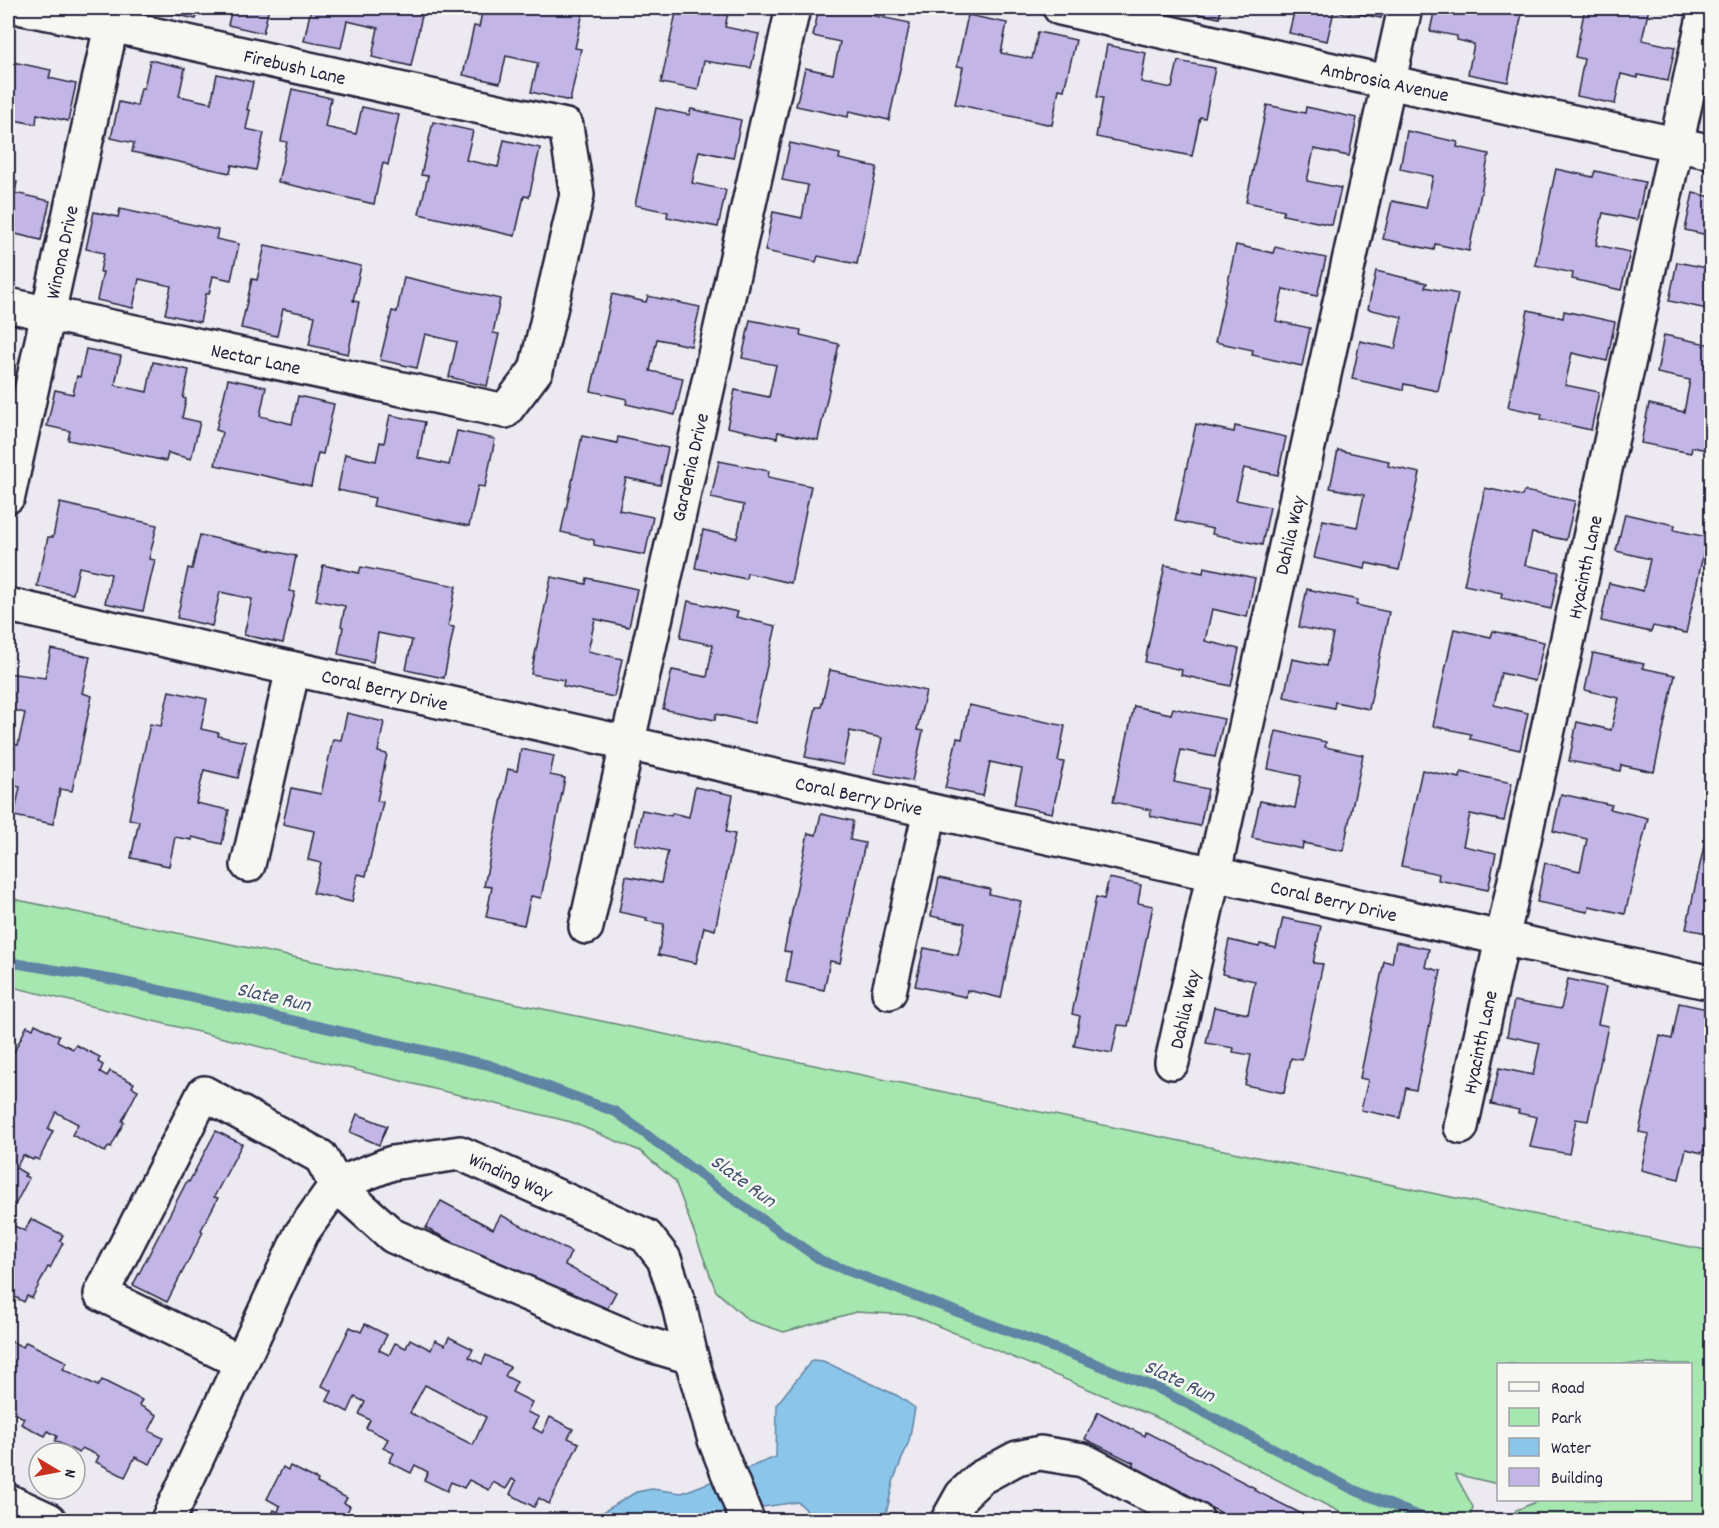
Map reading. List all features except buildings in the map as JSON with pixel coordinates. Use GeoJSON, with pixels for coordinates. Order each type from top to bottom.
{"type":"FeatureCollection","features":[{"type":"Feature","properties":{"kind":"street","name":"Firebush Lane"},"geometry":{"type":"LineString","coordinates":[[23,8],[113,16],[566,126],[577,195],[536,370],[505,411]]}},
{"type":"Feature","properties":{"kind":"street","name":"Gardenia Drive"},"geometry":{"type":"LineString","coordinates":[[586,927],[793,8]]}},
{"type":"Feature","properties":{"kind":"street","name":"Ambrosia Avenue"},"geometry":{"type":"LineString","coordinates":[[1060,8],[1098,12],[1390,82],[1712,152]]}},
{"type":"Feature","properties":{"kind":"street","name":"Dahlia Way"},"geometry":{"type":"LineString","coordinates":[[1172,1062],[1405,8]]}},
{"type":"Feature","properties":{"kind":"street","name":"Hyacinth Lane"},"geometry":{"type":"LineString","coordinates":[[1461,1127],[1706,8]]}},
{"type":"Feature","properties":{"kind":"street","name":"Winona Drive"},"geometry":{"type":"LineString","coordinates":[[8,496],[113,16]]}},
{"type":"Feature","properties":{"kind":"street","name":"Nectar Lane"},"geometry":{"type":"LineString","coordinates":[[8,304],[505,411]]}},
{"type":"Feature","properties":{"kind":"street","name":"Coral Berry Drive"},"geometry":{"type":"LineString","coordinates":[[8,605],[1712,983]]}},
{"type":"Feature","properties":{"kind":"street"},"geometry":{"type":"LineString","coordinates":[[249,865],[293,669]]}},
{"type":"Feature","properties":{"kind":"street"},"geometry":{"type":"LineString","coordinates":[[889,992],[930,811]]}},
{"type":"Feature","properties":{"kind":"street"},"geometry":{"type":"LineString","coordinates":[[242,1362],[101,1294],[204,1093],[321,1157],[336,1185],[393,1236],[637,1341],[691,1357]]}},
{"type":"Feature","properties":{"kind":"street","name":"Winding Way"},"geometry":{"type":"LineString","coordinates":[[336,1185],[392,1163],[460,1153],[646,1236],[664,1259],[716,1440],[747,1521]]}},
{"type":"Feature","properties":{"kind":"street"},"geometry":{"type":"LineString","coordinates":[[168,1521],[301,1234],[336,1185]]}},
{"type":"Feature","properties":{"kind":"street"},"geometry":{"type":"LineString","coordinates":[[948,1521],[962,1495],[980,1478],[1017,1458],[1040,1453],[1083,1460],[1197,1521]]}},
{"type":"Feature","properties":{"kind":"street"},"geometry":{"type":"LineString","coordinates":[[8,1501],[49,1521]]}},
{"type":"Feature","properties":{"kind":"green space"},"geometry":{"type":"Polygon","coordinates":[[[8,898],[1711,1251],[1711,1520],[1510,1520],[1516,1510],[1538,1501],[1692,1501],[1692,1363],[1497,1363],[1497,1484],[1455,1474],[1473,1507],[1469,1520],[1355,1520],[1162,1420],[912,1315],[856,1312],[784,1332],[748,1320],[716,1291],[675,1181],[640,1151],[571,1122],[8,986],[8,898]]]}},
{"type":"Feature","properties":{"kind":"water"},"geometry":{"type":"Polygon","coordinates":[[[812,1360],[823,1361],[898,1396],[915,1408],[909,1441],[894,1479],[886,1514],[881,1520],[817,1520],[798,1502],[691,1517],[689,1520],[590,1520],[636,1492],[652,1489],[682,1493],[776,1457],[777,1404],[812,1360]]]}},
{"type":"Feature","properties":{"kind":"waterway","name":"Slate Run"},"geometry":{"type":"LineString","coordinates":[[8,962],[115,980],[489,1065],[616,1112],[715,1186],[822,1261],[1159,1389],[1354,1490],[1429,1520]]}}]}
